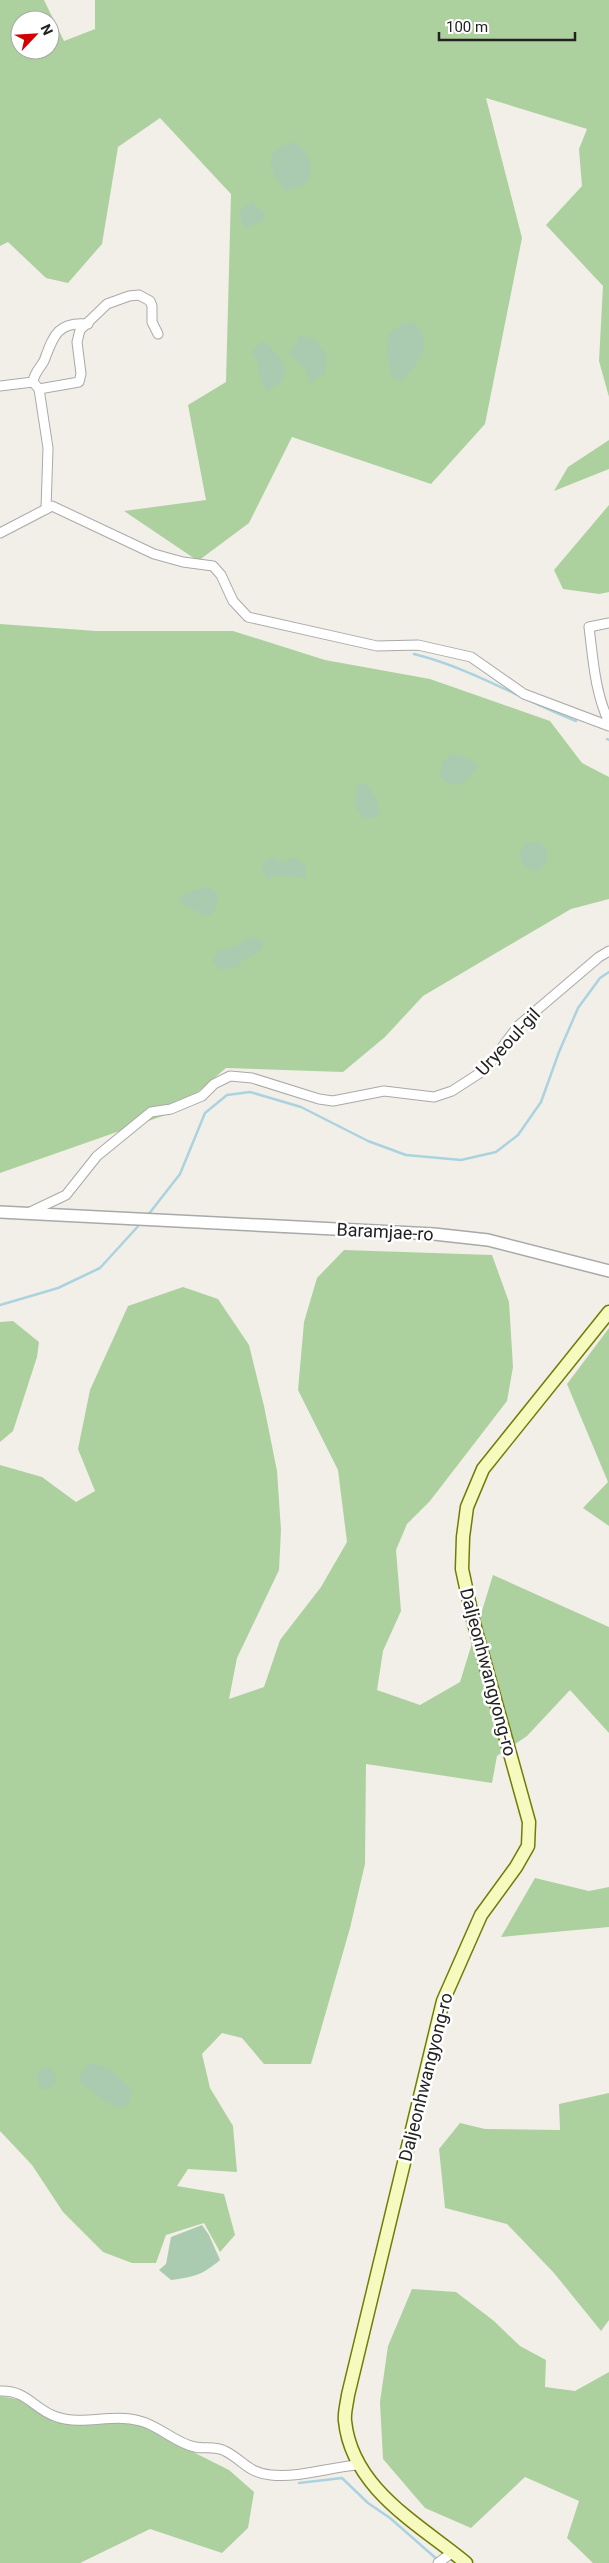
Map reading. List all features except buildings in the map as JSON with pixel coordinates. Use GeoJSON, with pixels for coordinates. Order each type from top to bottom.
{"type":"FeatureCollection","features":[{"type":"Feature","properties":{"kind":"main road","name":"Daljeonhwangyong-ro"},"geometry":{"type":"LineString","coordinates":[[466,2563],[445,2558],[378,2492],[358,2465],[345,2421],[348,2394],[443,2001],[481,1915],[516,1867],[528,1846],[529,1822],[473,1620],[462,1570],[463,1537],[467,1507],[483,1469],[609,1312]]}},
{"type":"Feature","properties":{"kind":"street"},"geometry":{"type":"LineString","coordinates":[[38,390],[78,382],[81,374],[77,342],[80,330],[108,304],[129,296],[139,295],[150,301],[152,306],[152,322],[158,334]]}},
{"type":"Feature","properties":{"kind":"street"},"geometry":{"type":"LineString","coordinates":[[32,382],[34,374],[43,362],[49,342],[57,331],[78,323],[88,324]]}},
{"type":"Feature","properties":{"kind":"street"},"geometry":{"type":"LineString","coordinates":[[0,386],[32,382]]}},
{"type":"Feature","properties":{"kind":"street"},"geometry":{"type":"LineString","coordinates":[[32,382],[38,390],[48,448],[46,509]]}},
{"type":"Feature","properties":{"kind":"street"},"geometry":{"type":"LineString","coordinates":[[0,533],[52,506],[154,554],[183,562],[213,566],[221,575],[232,602],[248,617],[376,646],[418,645],[471,657],[524,694],[609,726]]}},
{"type":"Feature","properties":{"kind":"street"},"geometry":{"type":"LineString","coordinates":[[609,623],[589,628],[596,680],[603,710],[609,722]]}},
{"type":"Feature","properties":{"kind":"street","name":"Uryeoul-gil"},"geometry":{"type":"LineString","coordinates":[[26,1214],[66,1195],[97,1156],[151,1112],[171,1109],[202,1096],[214,1084],[230,1076],[252,1078],[319,1099],[333,1101],[384,1090],[434,1096],[452,1091],[486,1069],[518,1026],[609,951]]}},
{"type":"Feature","properties":{"kind":"street"},"geometry":{"type":"LineString","coordinates":[[0,1212],[26,1214]]}},
{"type":"Feature","properties":{"kind":"street","name":"Baramjae-ro"},"geometry":{"type":"LineString","coordinates":[[26,1214],[134,1218],[461,1237],[488,1240],[609,1271]]}},
{"type":"Feature","properties":{"kind":"street"},"geometry":{"type":"LineString","coordinates":[[0,2391],[10,2391],[27,2397],[56,2417],[83,2420],[124,2417],[142,2421],[195,2447],[225,2450],[247,2468],[258,2473],[273,2476],[358,2465]]}},
{"type":"Feature","properties":{"kind":"green space"},"geometry":{"type":"Polygon","coordinates":[[[0,0],[44,0],[49,10],[10,10],[10,60],[60,60],[60,33],[64,41],[95,29],[95,0],[609,0],[609,397],[599,361],[603,286],[546,225],[582,186],[579,149],[587,129],[486,98],[522,238],[485,424],[431,484],[292,437],[249,523],[198,561],[124,511],[206,500],[188,405],[226,382],[231,194],[160,118],[118,147],[102,244],[68,283],[46,278],[8,242],[0,246],[0,0]]]}},
{"type":"Feature","properties":{"kind":"green space"},"geometry":{"type":"Polygon","coordinates":[[[294,142],[304,151],[308,158],[311,171],[310,177],[300,187],[284,190],[274,175],[271,161],[272,155],[283,145],[294,142]]]}},
{"type":"Feature","properties":{"kind":"green space"},"geometry":{"type":"Polygon","coordinates":[[[251,201],[265,214],[263,221],[244,228],[238,212],[251,201]]]}},
{"type":"Feature","properties":{"kind":"green space"},"geometry":{"type":"Polygon","coordinates":[[[412,321],[423,337],[423,351],[403,381],[393,378],[389,367],[388,335],[400,325],[412,321]]]}},
{"type":"Feature","properties":{"kind":"green space"},"geometry":{"type":"Polygon","coordinates":[[[299,335],[315,339],[327,356],[325,374],[308,384],[305,369],[289,354],[299,335]]]}},
{"type":"Feature","properties":{"kind":"green space"},"geometry":{"type":"Polygon","coordinates":[[[262,341],[270,346],[281,359],[285,374],[277,386],[267,391],[261,383],[258,363],[251,352],[262,341]]]}},
{"type":"Feature","properties":{"kind":"green space"},"geometry":{"type":"Polygon","coordinates":[[[609,440],[609,469],[554,491],[568,467],[609,440]]]}},
{"type":"Feature","properties":{"kind":"green space"},"geometry":{"type":"Polygon","coordinates":[[[609,505],[609,592],[599,594],[563,589],[554,570],[609,505]]]}},
{"type":"Feature","properties":{"kind":"green space"},"geometry":{"type":"Polygon","coordinates":[[[0,624],[96,631],[233,631],[325,660],[430,679],[550,721],[582,763],[609,777],[609,899],[571,909],[423,996],[385,1037],[343,1072],[226,1068],[174,1112],[0,1173],[0,624]]]}},
{"type":"Feature","properties":{"kind":"green space"},"geometry":{"type":"Polygon","coordinates":[[[453,753],[469,759],[478,767],[464,783],[452,785],[439,777],[443,761],[453,753]]]}},
{"type":"Feature","properties":{"kind":"green space"},"geometry":{"type":"Polygon","coordinates":[[[365,783],[377,801],[380,814],[372,819],[362,817],[355,807],[356,786],[365,783]]]}},
{"type":"Feature","properties":{"kind":"green space"},"geometry":{"type":"Polygon","coordinates":[[[538,842],[545,846],[548,856],[545,864],[536,872],[524,866],[518,854],[526,843],[538,842]]]}},
{"type":"Feature","properties":{"kind":"green space"},"geometry":{"type":"Polygon","coordinates":[[[278,857],[279,863],[295,857],[305,865],[307,878],[277,876],[267,879],[262,868],[267,858],[278,857]]]}},
{"type":"Feature","properties":{"kind":"green space"},"geometry":{"type":"Polygon","coordinates":[[[207,886],[219,895],[214,912],[207,917],[179,902],[183,895],[207,886]]]}},
{"type":"Feature","properties":{"kind":"green space"},"geometry":{"type":"Polygon","coordinates":[[[253,936],[263,942],[263,948],[253,956],[242,960],[238,967],[221,970],[212,962],[218,949],[231,948],[253,936]]]}},
{"type":"Feature","properties":{"kind":"green space"},"geometry":{"type":"Polygon","coordinates":[[[344,1250],[492,1255],[509,1302],[513,1367],[507,1401],[430,1501],[407,1524],[396,1550],[401,1611],[383,1651],[377,1690],[420,1705],[460,1682],[493,1575],[609,1627],[609,1733],[570,1690],[527,1736],[497,1756],[492,1783],[366,1764],[365,1864],[350,1928],[311,2064],[264,2064],[242,2038],[222,2033],[202,2054],[210,2088],[233,2126],[237,2172],[188,2169],[177,2186],[224,2194],[235,2235],[220,2252],[204,2223],[166,2235],[156,2263],[132,2263],[103,2252],[63,2212],[32,2165],[0,2131],[0,1465],[42,1477],[76,1502],[95,1491],[78,1449],[90,1390],[128,1306],[183,1287],[218,1299],[249,1345],[277,1471],[281,1530],[279,1570],[237,1658],[229,1699],[264,1687],[280,1640],[321,1587],[347,1542],[338,1470],[298,1390],[304,1322],[317,1278],[344,1250]]]}},
{"type":"Feature","properties":{"kind":"green space"},"geometry":{"type":"Polygon","coordinates":[[[13,1321],[39,1342],[37,1357],[13,1431],[0,1442],[0,1322],[13,1321]]]}},
{"type":"Feature","properties":{"kind":"green space"},"geometry":{"type":"Polygon","coordinates":[[[609,1328],[609,1526],[583,1508],[608,1482],[567,1384],[609,1328]]]}},
{"type":"Feature","properties":{"kind":"green space"},"geometry":{"type":"Polygon","coordinates":[[[535,1878],[589,1891],[609,1887],[609,1927],[501,1937],[535,1878]]]}},
{"type":"Feature","properties":{"kind":"green space"},"geometry":{"type":"Polygon","coordinates":[[[89,2062],[111,2070],[133,2091],[127,2106],[120,2109],[101,2099],[77,2080],[89,2062]]]}},
{"type":"Feature","properties":{"kind":"green space"},"geometry":{"type":"Polygon","coordinates":[[[42,2067],[51,2067],[57,2080],[51,2088],[41,2090],[36,2077],[42,2067]]]}},
{"type":"Feature","properties":{"kind":"green space"},"geometry":{"type":"Polygon","coordinates":[[[609,2093],[609,2320],[601,2331],[554,2273],[507,2224],[445,2208],[439,2149],[460,2123],[485,2129],[560,2130],[559,2104],[609,2093]]]}},
{"type":"Feature","properties":{"kind":"green space"},"geometry":{"type":"Polygon","coordinates":[[[202,2225],[209,2235],[220,2260],[197,2274],[171,2280],[159,2270],[166,2264],[171,2237],[202,2225]]]}},
{"type":"Feature","properties":{"kind":"green space"},"geometry":{"type":"Polygon","coordinates":[[[412,2289],[456,2292],[494,2321],[520,2346],[546,2360],[545,2387],[575,2391],[609,2372],[609,2563],[593,2563],[567,2538],[579,2501],[525,2477],[471,2528],[425,2508],[383,2459],[380,2402],[388,2346],[412,2289]]]}},
{"type":"Feature","properties":{"kind":"green space"},"geometry":{"type":"Polygon","coordinates":[[[0,2396],[27,2401],[54,2422],[88,2425],[133,2422],[229,2470],[254,2492],[248,2528],[222,2553],[150,2529],[80,2563],[0,2563],[0,2396]]]}},
{"type":"Feature","properties":{"kind":"waterway"},"geometry":{"type":"LineString","coordinates":[[414,654],[456,667],[576,721]]}},
{"type":"Feature","properties":{"kind":"waterway"},"geometry":{"type":"LineString","coordinates":[[148,1215],[180,1174],[205,1113],[227,1095],[250,1092],[301,1107],[368,1141],[406,1155],[461,1160],[496,1152],[518,1135],[541,1102],[559,1052],[578,1008],[600,978],[609,972]]}},
{"type":"Feature","properties":{"kind":"waterway"},"geometry":{"type":"LineString","coordinates":[[0,1305],[58,1288],[100,1268],[141,1223]]}},
{"type":"Feature","properties":{"kind":"waterway"},"geometry":{"type":"LineString","coordinates":[[299,2483],[342,2478],[368,2503],[390,2518],[439,2561]]}}]}
